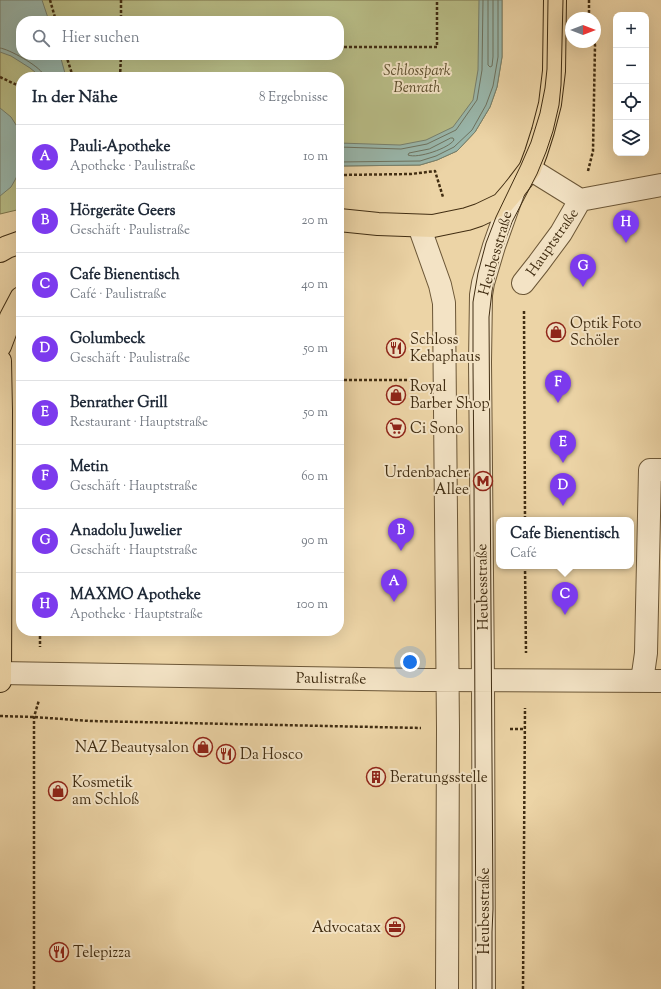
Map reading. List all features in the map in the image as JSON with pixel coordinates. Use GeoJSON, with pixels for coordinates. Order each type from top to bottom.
{"type":"FeatureCollection","features":[{"type":"Feature","properties":{"kind":"main road"},"geometry":{"type":"LineString","coordinates":[[344,221],[378,224],[433,226],[479,215],[502,204],[530,169],[544,131],[550,104],[554,71],[555,0]]}},
{"type":"Feature","properties":{"kind":"main road"},"geometry":{"type":"LineString","coordinates":[[0,250],[16,244]]}},
{"type":"Feature","properties":{"kind":"main road"},"geometry":{"type":"LineString","coordinates":[[0,346],[10,317],[16,307]]}},
{"type":"Feature","properties":{"kind":"main road"},"geometry":{"type":"LineString","coordinates":[[0,361],[0,681]]}},
{"type":"Feature","properties":{"kind":"street","name":"Hauptstraße"},"geometry":{"type":"LineString","coordinates":[[530,169],[580,200],[661,185]]}},
{"type":"Feature","properties":{"kind":"street","name":"Heubesstraße"},"geometry":{"type":"LineString","coordinates":[[484,989],[480,369],[481,295],[494,246],[514,190]]}},
{"type":"Feature","properties":{"kind":"street","name":"Hauptstraße"},"geometry":{"type":"LineString","coordinates":[[524,283],[561,233],[580,200]]}},
{"type":"Feature","properties":{"kind":"street"},"geometry":{"type":"LineString","coordinates":[[419,226],[440,285],[444,303],[446,680],[448,729],[447,989]]}},
{"type":"Feature","properties":{"kind":"street"},"geometry":{"type":"LineString","coordinates":[[652,681],[646,653],[650,470],[661,470]]}},
{"type":"Feature","properties":{"kind":"street","name":"Paulistraße"},"geometry":{"type":"LineString","coordinates":[[0,673],[446,680],[652,681]]}},
{"type":"Feature","properties":{"kind":"path"},"geometry":{"type":"LineString","coordinates":[[50,0],[55,16]]}},
{"type":"Feature","properties":{"kind":"path"},"geometry":{"type":"LineString","coordinates":[[121,0],[121,16]]}},
{"type":"Feature","properties":{"kind":"path"},"geometry":{"type":"LineString","coordinates":[[344,47],[437,47],[437,0]]}},
{"type":"Feature","properties":{"kind":"path"},"geometry":{"type":"LineString","coordinates":[[589,0],[589,12]]}},
{"type":"Feature","properties":{"kind":"path"},"geometry":{"type":"LineString","coordinates":[[580,200],[593,151],[595,48]]}},
{"type":"Feature","properties":{"kind":"path"},"geometry":{"type":"LineString","coordinates":[[68,60],[71,72]]}},
{"type":"Feature","properties":{"kind":"path"},"geometry":{"type":"LineString","coordinates":[[120,72],[121,60]]}},
{"type":"Feature","properties":{"kind":"path"},"geometry":{"type":"LineString","coordinates":[[0,77],[16,84]]}},
{"type":"Feature","properties":{"kind":"path"},"geometry":{"type":"LineString","coordinates":[[344,175],[411,174],[435,171],[439,186]]}},
{"type":"Feature","properties":{"kind":"path"},"geometry":{"type":"LineString","coordinates":[[524,283],[525,517]]}},
{"type":"Feature","properties":{"kind":"path"},"geometry":{"type":"LineString","coordinates":[[344,380],[420,380]]}},
{"type":"Feature","properties":{"kind":"path"},"geometry":{"type":"LineString","coordinates":[[523,989],[526,680],[525,569]]}},
{"type":"Feature","properties":{"kind":"path"},"geometry":{"type":"LineString","coordinates":[[40,636],[40,648]]}},
{"type":"Feature","properties":{"kind":"path"},"geometry":{"type":"LineString","coordinates":[[34,989],[34,717],[39,699]]}},
{"type":"Feature","properties":{"kind":"path"},"geometry":{"type":"LineString","coordinates":[[0,716],[90,721],[448,729]]}},
{"type":"Feature","properties":{"kind":"green space","name":"Schlosspark Benrath"},"geometry":{"type":"Polygon","coordinates":[[[0,0],[502,0],[502,57],[497,87],[490,107],[475,132],[457,151],[437,160],[420,165],[344,166],[344,72],[16,72],[16,210],[0,214],[0,0]]]}},
{"type":"Feature","properties":{"kind":"water"},"geometry":{"type":"Polygon","coordinates":[[[0,0],[42,0],[47,16],[16,16],[16,59],[0,52],[0,0]]]}},
{"type":"Feature","properties":{"kind":"water"},"geometry":{"type":"Polygon","coordinates":[[[479,0],[502,0],[502,57],[497,87],[490,107],[475,132],[457,151],[437,160],[420,165],[344,166],[344,143],[400,145],[426,140],[453,127],[473,100],[478,70],[479,0]]]}},
{"type":"Feature","properties":{"kind":"water"},"geometry":{"type":"Polygon","coordinates":[[[17,60],[61,60],[65,72],[35,72],[17,60]]]}},
{"type":"Feature","properties":{"kind":"water"},"geometry":{"type":"Polygon","coordinates":[[[0,108],[11,117],[16,125],[16,178],[11,187],[0,196],[0,108]]]}},
{"type":"Feature","properties":{"kind":"tram line"},"geometry":{"type":"LineString","coordinates":[[476,989],[473,302],[478,273],[486,243],[496,217],[531,142],[540,113],[547,69],[548,0]]}},
{"type":"Feature","properties":{"kind":"tram line"},"geometry":{"type":"LineString","coordinates":[[492,989],[493,909],[489,317],[493,283],[502,249],[512,222],[537,174],[553,131],[559,105],[561,85],[563,0]]}},
{"type":"Feature","properties":{"kind":"place","name":"MAXMO Apotheke"},"geometry":{"type":"Point","coordinates":[626,243]}},
{"type":"Feature","properties":{"kind":"place","name":"Anadolu Juwelier"},"geometry":{"type":"Point","coordinates":[583,287]}},
{"type":"Feature","properties":{"kind":"place","name":"Optik Foto Schöler"},"geometry":{"type":"Point","coordinates":[556,332]}},
{"type":"Feature","properties":{"kind":"place","name":"Schloss Kebaphaus"},"geometry":{"type":"Point","coordinates":[396,348]}},
{"type":"Feature","properties":{"kind":"place","name":"Royal Barber Shop"},"geometry":{"type":"Point","coordinates":[396,395]}},
{"type":"Feature","properties":{"kind":"place","name":"Metin"},"geometry":{"type":"Point","coordinates":[558,403]}},
{"type":"Feature","properties":{"kind":"place","name":"Ci Sono"},"geometry":{"type":"Point","coordinates":[396,428]}},
{"type":"Feature","properties":{"kind":"place","name":"Benrather Grill"},"geometry":{"type":"Point","coordinates":[563,463]}},
{"type":"Feature","properties":{"kind":"place","name":"Urdenbacher Allee"},"geometry":{"type":"Point","coordinates":[483,481]}},
{"type":"Feature","properties":{"kind":"place","name":"Golumbeck"},"geometry":{"type":"Point","coordinates":[563,506]}},
{"type":"Feature","properties":{"kind":"place","name":"Hörgeräte Geers"},"geometry":{"type":"Point","coordinates":[401,551]}},
{"type":"Feature","properties":{"kind":"place","name":"Pauli-Apotheke"},"geometry":{"type":"Point","coordinates":[394,602]}},
{"type":"Feature","properties":{"kind":"place","name":"Cafe Bienentisch"},"geometry":{"type":"Point","coordinates":[565,615]}},
{"type":"Feature","properties":{"kind":"place","name":"NAZ Beautysalon"},"geometry":{"type":"Point","coordinates":[203,747]}},
{"type":"Feature","properties":{"kind":"place","name":"Da Hosco"},"geometry":{"type":"Point","coordinates":[226,754]}},
{"type":"Feature","properties":{"kind":"place","name":"Beratungsstelle"},"geometry":{"type":"Point","coordinates":[376,777]}},
{"type":"Feature","properties":{"kind":"place","name":"Kosmetik am Schloß"},"geometry":{"type":"Point","coordinates":[58,791]}},
{"type":"Feature","properties":{"kind":"place","name":"Advocatax"},"geometry":{"type":"Point","coordinates":[395,927]}},
{"type":"Feature","properties":{"kind":"place","name":"Telepizza"},"geometry":{"type":"Point","coordinates":[59,952]}}]}
